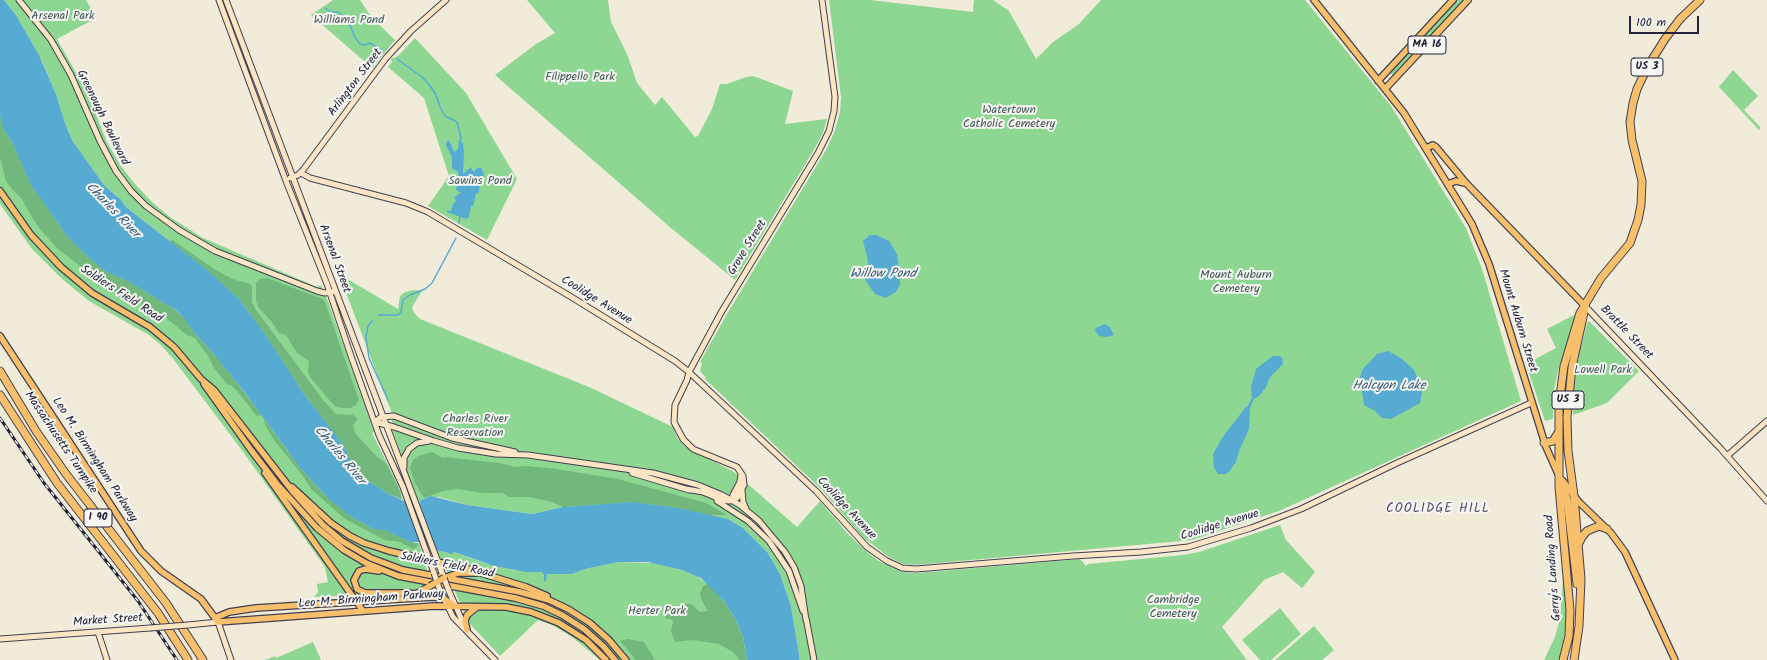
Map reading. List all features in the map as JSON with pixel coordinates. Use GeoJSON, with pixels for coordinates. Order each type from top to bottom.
{"type":"FeatureCollection","features":[{"type":"Feature","properties":{"kind":"highway","name":"US 3"},"geometry":{"type":"LineString","coordinates":[[1559,474],[1558,433],[1560,397],[1564,366],[1579,315],[1601,278],[1630,242],[1641,206],[1642,181],[1633,144],[1630,122],[1636,92],[1648,66],[1665,39],[1680,20],[1700,0]]}},
{"type":"Feature","properties":{"kind":"highway","name":"US 3"},"geometry":{"type":"LineString","coordinates":[[1574,496],[1567,442],[1567,408],[1572,367],[1585,306]]}},
{"type":"Feature","properties":{"kind":"highway","name":"Massachusetts Turnpike"},"geometry":{"type":"LineString","coordinates":[[0,372],[36,430],[66,474],[166,603],[202,660]]}},
{"type":"Feature","properties":{"kind":"highway","name":"Massachusetts Turnpike"},"geometry":{"type":"LineString","coordinates":[[0,396],[53,478],[158,613],[188,660]]}},
{"type":"Feature","properties":{"kind":"highway"},"geometry":{"type":"LineString","coordinates":[[1544,443],[1553,441],[1558,433]]}},
{"type":"Feature","properties":{"kind":"highway"},"geometry":{"type":"LineString","coordinates":[[1559,474],[1568,503],[1580,622]]}},
{"type":"Feature","properties":{"kind":"highway","name":"Gerry's Landing Road"},"geometry":{"type":"LineString","coordinates":[[1559,474],[1570,610],[1569,636],[1563,660]]}},
{"type":"Feature","properties":{"kind":"highway","name":"Gerry's Landing Road"},"geometry":{"type":"LineString","coordinates":[[1574,496],[1581,588],[1580,622],[1574,660]]}},
{"type":"Feature","properties":{"kind":"highway"},"geometry":{"type":"LineString","coordinates":[[1578,547],[1581,538],[1587,531],[1598,526],[1606,529]]}},
{"type":"Feature","properties":{"kind":"main road","name":"Mount Auburn Street"},"geometry":{"type":"LineString","coordinates":[[1314,0],[1404,113],[1472,224],[1483,248],[1544,443],[1559,474],[1574,496],[1616,538],[1627,555],[1674,660]]}},
{"type":"Feature","properties":{"kind":"main road","name":"MA 16"},"geometry":{"type":"LineString","coordinates":[[1378,81],[1453,0]]}},
{"type":"Feature","properties":{"kind":"main road","name":"MA 16"},"geometry":{"type":"LineString","coordinates":[[1385,89],[1468,0]]}},
{"type":"Feature","properties":{"kind":"main road","name":"Brattle Street"},"geometry":{"type":"LineString","coordinates":[[1426,148],[1433,145],[1436,146],[1466,183],[1585,306]]}},
{"type":"Feature","properties":{"kind":"main road"},"geometry":{"type":"LineString","coordinates":[[1448,184],[1457,181],[1466,183]]}},
{"type":"Feature","properties":{"kind":"main road","name":"Soldiers Field Road"},"geometry":{"type":"LineString","coordinates":[[0,191],[31,235],[61,267],[92,292],[158,332],[178,352],[201,379],[214,390],[272,467],[323,525],[342,541],[371,558],[403,570],[520,592],[541,597],[561,605],[597,628],[626,660]]}},
{"type":"Feature","properties":{"kind":"main road","name":"Leo M. Birmingham Parkway"},"geometry":{"type":"LineString","coordinates":[[0,336],[141,551],[158,569],[201,599],[217,620]]}},
{"type":"Feature","properties":{"kind":"main road","name":"Soldiers Field Road"},"geometry":{"type":"LineString","coordinates":[[201,379],[210,394],[256,457],[300,509],[330,539],[358,559],[390,573],[414,580],[519,598],[543,606],[562,615],[584,629],[603,646],[615,660]]}},
{"type":"Feature","properties":{"kind":"main road"},"geometry":{"type":"LineString","coordinates":[[256,457],[270,481],[363,611]]}},
{"type":"Feature","properties":{"kind":"main road"},"geometry":{"type":"LineString","coordinates":[[272,467],[327,519],[350,536],[385,550],[437,561],[540,592],[561,605]]}},
{"type":"Feature","properties":{"kind":"main road"},"geometry":{"type":"LineString","coordinates":[[390,573],[362,570],[355,576],[355,585],[358,590],[364,593],[417,594],[433,597]]}},
{"type":"Feature","properties":{"kind":"main road"},"geometry":{"type":"LineString","coordinates":[[410,598],[445,576],[469,573],[490,576]]}},
{"type":"Feature","properties":{"kind":"main road","name":"Leo M. Birmingham Parkway"},"geometry":{"type":"LineString","coordinates":[[217,620],[229,612],[256,608],[355,601],[433,597],[444,598],[455,606]]}},
{"type":"Feature","properties":{"kind":"main road"},"geometry":{"type":"LineString","coordinates":[[455,606],[513,608],[548,618],[578,634],[594,647],[606,660]]}},
{"type":"Feature","properties":{"kind":"main road","name":"Leo M. Birmingham Parkway"},"geometry":{"type":"LineString","coordinates":[[217,620],[455,606]]}},
{"type":"Feature","properties":{"kind":"main road"},"geometry":{"type":"LineString","coordinates":[[467,630],[465,621],[467,615],[471,610],[480,606]]}},
{"type":"Feature","properties":{"kind":"street","name":"Greenough Boulevard"},"geometry":{"type":"LineString","coordinates":[[19,0],[47,35],[68,69],[80,92],[105,151],[116,171],[131,191],[146,206],[175,228],[214,251],[317,291],[333,292]]}},
{"type":"Feature","properties":{"kind":"street","name":"Arsenal Street"},"geometry":{"type":"LineString","coordinates":[[219,0],[286,180],[333,292],[382,416],[431,547],[445,576],[448,589],[455,606],[467,630]]}},
{"type":"Feature","properties":{"kind":"street","name":"Arsenal Street"},"geometry":{"type":"LineString","coordinates":[[226,0],[293,177],[333,292],[375,422],[410,505],[439,588],[455,619],[467,630]]}},
{"type":"Feature","properties":{"kind":"street","name":"Arlington Street"},"geometry":{"type":"LineString","coordinates":[[286,180],[301,173],[386,58],[411,31],[446,0]]}},
{"type":"Feature","properties":{"kind":"street","name":"Grove Street"},"geometry":{"type":"LineString","coordinates":[[740,470],[734,466],[693,449],[684,441],[678,432],[674,419],[675,405],[687,380],[689,372],[741,278],[818,153],[829,131],[834,111],[835,92],[822,0]]}},
{"type":"Feature","properties":{"kind":"street","name":"Coolidge Avenue"},"geometry":{"type":"LineString","coordinates":[[301,173],[307,177],[325,183],[406,203],[428,212],[573,298],[675,361],[689,372],[816,491],[867,547],[887,561],[902,568],[909,569],[1141,552],[1196,545],[1251,528],[1301,509],[1397,463],[1531,403]]}},
{"type":"Feature","properties":{"kind":"street","name":"Brattle Street"},"geometry":{"type":"LineString","coordinates":[[1585,306],[1728,456],[1767,501]]}},
{"type":"Feature","properties":{"kind":"street"},"geometry":{"type":"LineString","coordinates":[[375,422],[382,416],[394,416],[452,438],[528,456]]}},
{"type":"Feature","properties":{"kind":"street"},"geometry":{"type":"LineString","coordinates":[[1728,456],[1767,421]]}},
{"type":"Feature","properties":{"kind":"street"},"geometry":{"type":"LineString","coordinates":[[375,422],[434,441],[480,452],[528,456],[662,475],[718,493],[748,512],[769,531],[792,564],[803,595],[806,620],[814,660]]}},
{"type":"Feature","properties":{"kind":"street"},"geometry":{"type":"LineString","coordinates":[[406,478],[404,462],[408,451],[420,442],[434,441]]}},
{"type":"Feature","properties":{"kind":"street"},"geometry":{"type":"LineString","coordinates":[[619,469],[686,489],[721,504],[753,525]]}},
{"type":"Feature","properties":{"kind":"street"},"geometry":{"type":"LineString","coordinates":[[732,501],[740,479],[740,470]]}},
{"type":"Feature","properties":{"kind":"street"},"geometry":{"type":"LineString","coordinates":[[740,470],[744,479],[742,502],[748,512]]}},
{"type":"Feature","properties":{"kind":"street"},"geometry":{"type":"LineString","coordinates":[[718,493],[729,493],[736,488]]}},
{"type":"Feature","properties":{"kind":"street"},"geometry":{"type":"LineString","coordinates":[[686,489],[703,492],[724,501],[732,501],[737,498],[743,488]]}},
{"type":"Feature","properties":{"kind":"street"},"geometry":{"type":"LineString","coordinates":[[732,501],[769,541],[786,566],[806,620]]}},
{"type":"Feature","properties":{"kind":"street"},"geometry":{"type":"LineString","coordinates":[[217,620],[231,660]]}},
{"type":"Feature","properties":{"kind":"street","name":"Market Street"},"geometry":{"type":"LineString","coordinates":[[0,639],[188,625],[217,620]]}},
{"type":"Feature","properties":{"kind":"street"},"geometry":{"type":"LineString","coordinates":[[467,630],[495,660]]}},
{"type":"Feature","properties":{"kind":"street"},"geometry":{"type":"LineString","coordinates":[[98,632],[107,660]]}},
{"type":"Feature","properties":{"kind":"green space","name":"Arsenal Park"},"geometry":{"type":"Polygon","coordinates":[[[4,0],[86,0],[96,18],[57,39],[87,92],[107,142],[121,166],[134,183],[153,203],[170,217],[203,238],[317,287],[321,285],[374,432],[372,433],[398,485],[403,500],[381,490],[361,476],[244,305],[236,296],[126,207],[116,195],[104,185],[72,140],[56,94],[42,61],[20,22],[4,0]]]}},
{"type":"Feature","properties":{"kind":"green space","name":"Williams Pond"},"geometry":{"type":"Polygon","coordinates":[[[333,0],[360,0],[372,18],[395,40],[372,68],[311,15],[333,0]]]}},
{"type":"Feature","properties":{"kind":"green space","name":"Filippello Park"},"geometry":{"type":"Polygon","coordinates":[[[527,0],[608,0],[611,22],[627,54],[637,83],[655,105],[662,97],[695,137],[698,136],[712,109],[720,84],[727,84],[753,76],[793,91],[785,124],[827,119],[823,133],[815,148],[735,280],[671,228],[495,75],[536,44],[555,33],[527,0]]]}},
{"type":"Feature","properties":{"kind":"green space","name":"Mount Auburn Cemetery"},"geometry":{"type":"Polygon","coordinates":[[[829,0],[870,0],[973,12],[974,0],[993,0],[1009,11],[1036,59],[1053,42],[1079,24],[1101,0],[1305,0],[1391,106],[1466,228],[1482,269],[1521,401],[1279,511],[1192,540],[916,565],[903,564],[889,557],[864,538],[821,489],[705,379],[706,378],[700,371],[702,363],[700,362],[727,314],[826,150],[834,133],[840,112],[841,97],[829,0]]]}},
{"type":"Feature","properties":{"kind":"green space"},"geometry":{"type":"Polygon","coordinates":[[[1457,0],[1463,0],[1393,76],[1391,71],[1457,0]]]}},
{"type":"Feature","properties":{"kind":"green space","name":"Sawins Pond"},"geometry":{"type":"Polygon","coordinates":[[[415,38],[466,93],[517,179],[487,240],[428,206],[449,176],[424,98],[388,67],[392,62],[391,59],[398,56],[415,38]]]}},
{"type":"Feature","properties":{"kind":"green space"},"geometry":{"type":"Polygon","coordinates":[[[1733,70],[1758,96],[1744,110],[1761,128],[1759,130],[1719,87],[1733,70]]]}},
{"type":"Feature","properties":{"kind":"green space"},"geometry":{"type":"Polygon","coordinates":[[[0,115],[2,121],[170,306],[262,415],[288,452],[414,543],[419,543],[429,577],[427,583],[423,587],[401,596],[358,598],[342,596],[314,597],[318,592],[317,584],[328,582],[325,567],[241,449],[174,360],[161,345],[149,335],[89,301],[62,279],[32,249],[0,204],[0,115]]]}},
{"type":"Feature","properties":{"kind":"green space"},"geometry":{"type":"Polygon","coordinates":[[[0,115],[3,128],[12,142],[31,185],[62,229],[87,256],[105,271],[128,281],[177,311],[188,322],[197,336],[218,358],[262,415],[257,416],[238,392],[231,385],[228,385],[214,368],[208,356],[195,338],[187,335],[161,314],[116,292],[98,280],[58,249],[38,227],[21,198],[6,181],[0,158],[0,115]]]}},
{"type":"Feature","properties":{"kind":"green space"},"geometry":{"type":"Polygon","coordinates":[[[171,239],[217,271],[233,279],[250,284],[252,287],[252,302],[256,310],[323,400],[336,414],[353,415],[358,419],[353,425],[355,433],[377,457],[386,463],[401,493],[401,499],[387,493],[353,470],[341,442],[304,394],[244,305],[207,270],[181,252],[171,242],[171,239]]]}},
{"type":"Feature","properties":{"kind":"green space"},"geometry":{"type":"Polygon","coordinates":[[[339,274],[398,309],[400,296],[405,292],[414,290],[422,291],[412,307],[414,313],[420,319],[589,387],[673,427],[678,439],[686,447],[734,472],[797,527],[820,501],[848,534],[865,550],[877,560],[901,572],[917,573],[1080,559],[1086,566],[1088,564],[1183,555],[1199,552],[1280,525],[1286,540],[1315,572],[1302,588],[1283,572],[1264,580],[1222,627],[1247,660],[800,660],[791,606],[780,574],[768,553],[743,528],[728,519],[705,515],[600,505],[563,507],[532,514],[467,505],[439,497],[421,500],[419,504],[393,432],[391,411],[339,274]]]}},
{"type":"Feature","properties":{"kind":"green space"},"geometry":{"type":"Polygon","coordinates":[[[267,278],[323,299],[359,400],[356,405],[351,408],[342,408],[336,407],[332,403],[310,377],[308,371],[309,361],[297,353],[286,335],[279,333],[271,321],[259,308],[256,301],[256,283],[260,279],[267,278]]]}},
{"type":"Feature","properties":{"kind":"green space","name":"Lowell Park"},"geometry":{"type":"Polygon","coordinates":[[[1576,314],[1558,371],[1554,390],[1553,419],[1545,421],[1526,364],[1556,348],[1547,329],[1576,314]]]}},
{"type":"Feature","properties":{"kind":"green space","name":"Lowell Park"},"geometry":{"type":"Polygon","coordinates":[[[1589,321],[1639,371],[1607,403],[1573,415],[1574,388],[1579,355],[1587,323],[1589,321]]]}},
{"type":"Feature","properties":{"kind":"green space"},"geometry":{"type":"Polygon","coordinates":[[[264,419],[301,469],[321,491],[362,523],[373,529],[385,530],[410,542],[418,543],[416,548],[413,549],[400,542],[385,540],[345,519],[311,489],[303,476],[274,440],[265,425],[264,419]]]}},
{"type":"Feature","properties":{"kind":"green space"},"geometry":{"type":"Polygon","coordinates":[[[432,452],[443,458],[499,463],[516,467],[527,466],[556,469],[618,479],[706,503],[727,515],[705,515],[678,508],[633,502],[563,507],[552,502],[529,497],[509,497],[502,493],[481,493],[458,489],[443,491],[424,498],[415,483],[410,468],[413,460],[418,456],[432,452]]]}},
{"type":"Feature","properties":{"kind":"green space","name":"Herter Park"},"geometry":{"type":"Polygon","coordinates":[[[436,550],[448,553],[454,552],[484,563],[514,570],[542,572],[544,575],[544,580],[547,574],[572,574],[585,569],[619,562],[654,563],[689,572],[708,584],[747,660],[600,660],[572,637],[552,625],[538,620],[500,656],[470,624],[469,619],[471,616],[466,613],[458,599],[445,566],[436,550]]]}},
{"type":"Feature","properties":{"kind":"green space"},"geometry":{"type":"Polygon","coordinates":[[[1563,577],[1567,606],[1565,660],[1544,660],[1555,637],[1560,619],[1563,577]]]}},
{"type":"Feature","properties":{"kind":"green space"},"geometry":{"type":"Polygon","coordinates":[[[708,584],[725,602],[737,622],[743,637],[747,660],[740,660],[733,652],[719,644],[692,640],[675,642],[671,631],[673,622],[671,619],[666,619],[665,616],[673,612],[682,612],[682,605],[685,604],[691,604],[700,612],[708,611],[700,594],[703,586],[708,584]]]}},
{"type":"Feature","properties":{"kind":"green space"},"geometry":{"type":"Polygon","coordinates":[[[1280,608],[1301,634],[1271,660],[1260,660],[1242,640],[1280,608]]]}},
{"type":"Feature","properties":{"kind":"green space"},"geometry":{"type":"Polygon","coordinates":[[[1314,626],[1334,650],[1322,660],[1275,660],[1314,626]]]}},
{"type":"Feature","properties":{"kind":"green space"},"geometry":{"type":"Polygon","coordinates":[[[628,639],[644,642],[655,660],[636,660],[620,641],[628,639]]]}},
{"type":"Feature","properties":{"kind":"green space"},"geometry":{"type":"Polygon","coordinates":[[[313,642],[321,660],[265,660],[275,656],[276,658],[313,642]]]}},
{"type":"Feature","properties":{"kind":"water","name":"Charles River"},"geometry":{"type":"Polygon","coordinates":[[[0,0],[4,0],[17,17],[39,55],[56,94],[72,140],[104,185],[120,199],[126,207],[207,270],[240,300],[264,333],[304,394],[341,442],[353,470],[356,473],[387,493],[421,509],[419,504],[421,500],[431,496],[467,505],[532,514],[563,507],[633,502],[678,508],[728,519],[743,528],[768,553],[780,574],[791,606],[800,660],[747,660],[743,637],[737,622],[725,602],[701,578],[682,570],[648,562],[619,562],[585,569],[572,574],[547,574],[546,581],[544,581],[544,575],[542,572],[526,572],[494,566],[454,552],[452,554],[436,550],[419,542],[410,542],[385,530],[373,529],[352,517],[331,501],[301,469],[246,394],[183,317],[177,311],[128,281],[105,271],[87,256],[67,236],[31,185],[12,142],[3,128],[0,115],[0,0]]]}},
{"type":"Feature","properties":{"kind":"water","name":"Sawins Pond"},"geometry":{"type":"Polygon","coordinates":[[[449,140],[454,152],[458,149],[459,140],[463,143],[463,174],[471,167],[474,172],[477,168],[481,168],[484,174],[483,178],[480,180],[479,192],[476,194],[473,206],[471,206],[469,217],[466,219],[447,212],[447,210],[451,211],[453,204],[456,201],[454,197],[461,193],[456,190],[457,186],[454,179],[459,176],[458,172],[452,168],[452,157],[446,145],[447,141],[449,140]]]}},
{"type":"Feature","properties":{"kind":"water","name":"Willow Pond"},"geometry":{"type":"Polygon","coordinates":[[[870,235],[876,235],[889,241],[897,254],[900,285],[896,292],[886,298],[875,294],[865,280],[868,261],[863,241],[870,235]]]}},
{"type":"Feature","properties":{"kind":"water"},"geometry":{"type":"Polygon","coordinates":[[[1104,324],[1110,327],[1114,335],[1107,337],[1099,336],[1095,331],[1096,328],[1104,324]]]}},
{"type":"Feature","properties":{"kind":"water","name":"Halcyon Lake"},"geometry":{"type":"Polygon","coordinates":[[[1388,351],[1401,358],[1414,370],[1419,381],[1422,394],[1420,403],[1391,419],[1382,418],[1375,411],[1364,405],[1360,377],[1362,370],[1377,354],[1388,351]]]}},
{"type":"Feature","properties":{"kind":"water"},"geometry":{"type":"Polygon","coordinates":[[[1273,356],[1282,357],[1283,364],[1270,377],[1266,387],[1259,396],[1254,399],[1250,408],[1249,429],[1239,451],[1236,462],[1229,472],[1225,474],[1218,474],[1214,467],[1213,454],[1222,438],[1248,406],[1252,398],[1251,387],[1256,369],[1273,356]]]}},
{"type":"Feature","properties":{"kind":"waterway"},"geometry":{"type":"LineString","coordinates":[[325,8],[331,12],[338,12],[347,18],[355,37],[360,44],[364,45],[370,43],[382,50]]}},
{"type":"Feature","properties":{"kind":"waterway"},"geometry":{"type":"LineString","coordinates":[[397,59],[422,77],[431,87],[445,116],[457,122],[461,137],[460,143]]}},
{"type":"Feature","properties":{"kind":"waterway"},"geometry":{"type":"LineString","coordinates":[[459,223],[460,215]]}},
{"type":"Feature","properties":{"kind":"waterway"},"geometry":{"type":"LineString","coordinates":[[378,315],[398,315],[401,312],[403,300],[410,295],[425,289],[432,283],[456,238]]}},
{"type":"Feature","properties":{"kind":"waterway"},"geometry":{"type":"LineString","coordinates":[[372,321],[368,326],[366,337],[369,358],[388,400]]}},
{"type":"Feature","properties":{"kind":"railway"},"geometry":{"type":"LineString","coordinates":[[0,418],[44,483],[138,601],[177,660]]}},
{"type":"Feature","properties":{"kind":"district","name":"COOLIDGE HILL"},"geometry":{"type":"Point","coordinates":[1438,510]}},
{"type":"Feature","properties":{"kind":"park label","name":"Watertown Catholic Cemetery"},"geometry":{"type":"Point","coordinates":[1009,118]}},
{"type":"Feature","properties":{"kind":"park label","name":"Charles River Reservation"},"geometry":{"type":"Point","coordinates":[475,427]}},
{"type":"Feature","properties":{"kind":"park label","name":"Cambridge Cemetery"},"geometry":{"type":"Point","coordinates":[1173,608]}}]}
